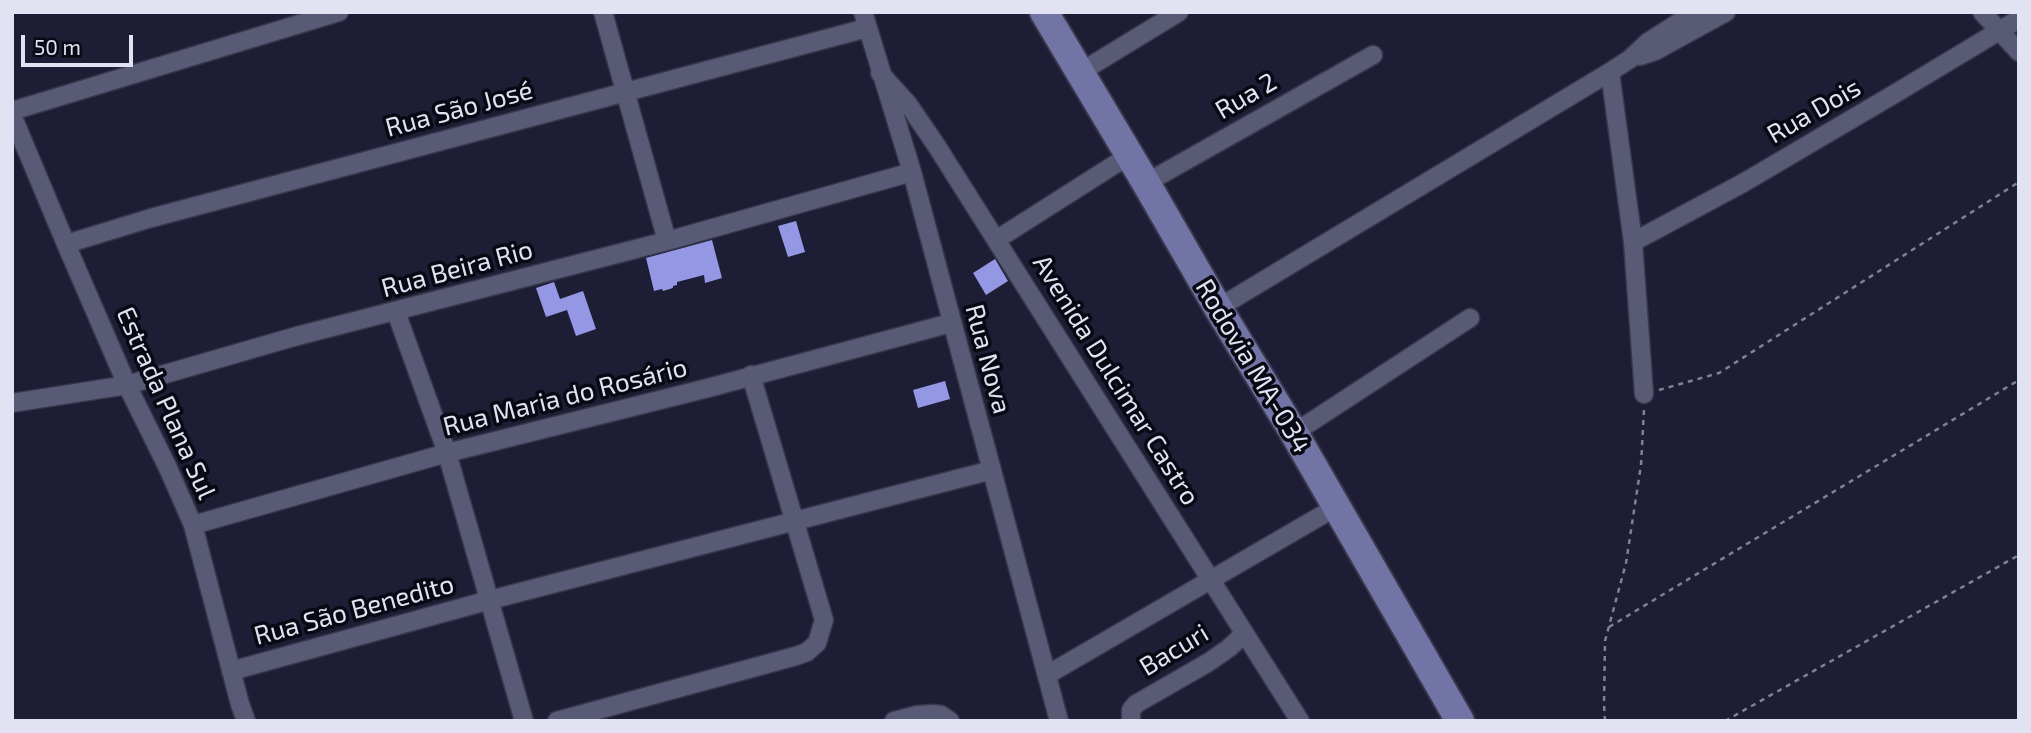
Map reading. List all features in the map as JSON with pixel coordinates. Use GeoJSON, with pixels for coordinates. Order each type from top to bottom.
{"type":"FeatureCollection","features":[{"type":"Feature","properties":{"kind":"main road","name":"Rodovia MA-034"},"geometry":{"type":"LineString","coordinates":[[1044,12],[1294,433],[1460,721]]}},
{"type":"Feature","properties":{"kind":"street"},"geometry":{"type":"LineString","coordinates":[[12,113],[338,12]]}},
{"type":"Feature","properties":{"kind":"street"},"geometry":{"type":"LineString","coordinates":[[603,12],[667,241]]}},
{"type":"Feature","properties":{"kind":"street"},"geometry":{"type":"LineString","coordinates":[[1079,72],[1180,12]]}},
{"type":"Feature","properties":{"kind":"street"},"geometry":{"type":"LineString","coordinates":[[1630,59],[1655,51],[1726,12]]}},
{"type":"Feature","properties":{"kind":"street"},"geometry":{"type":"LineString","coordinates":[[1982,12],[2019,52]]}},
{"type":"Feature","properties":{"kind":"street"},"geometry":{"type":"LineString","coordinates":[[1218,308],[1630,59],[1648,42],[1687,15]]}},
{"type":"Feature","properties":{"kind":"street","name":"Rua Dois"},"geometry":{"type":"LineString","coordinates":[[1633,242],[1743,183],[2019,19]]}},
{"type":"Feature","properties":{"kind":"street","name":"Rua São José"},"geometry":{"type":"LineString","coordinates":[[66,244],[151,218],[627,92],[865,20]]}},
{"type":"Feature","properties":{"kind":"street","name":"Rua Nova"},"geometry":{"type":"LineString","coordinates":[[865,20],[912,172],[1059,721]]}},
{"type":"Feature","properties":{"kind":"street","name":"Rua 2"},"geometry":{"type":"LineString","coordinates":[[1146,183],[1373,55]]}},
{"type":"Feature","properties":{"kind":"street"},"geometry":{"type":"LineString","coordinates":[[1609,72],[1633,242],[1644,394]]}},
{"type":"Feature","properties":{"kind":"street","name":"Avenida Dulcimar Castro"},"geometry":{"type":"LineString","coordinates":[[880,73],[908,103],[922,124],[1300,721]]}},
{"type":"Feature","properties":{"kind":"street","name":"Estrada Plana Sul"},"geometry":{"type":"LineString","coordinates":[[12,113],[127,385],[168,468],[192,525],[247,721]]}},
{"type":"Feature","properties":{"kind":"street"},"geometry":{"type":"LineString","coordinates":[[996,240],[1128,156]]}},
{"type":"Feature","properties":{"kind":"street","name":"Rua Beira Rio"},"geometry":{"type":"LineString","coordinates":[[12,403],[127,385],[298,336],[667,241],[912,172]]}},
{"type":"Feature","properties":{"kind":"street"},"geometry":{"type":"LineString","coordinates":[[396,312],[447,453],[524,721]]}},
{"type":"Feature","properties":{"kind":"street"},"geometry":{"type":"LineString","coordinates":[[1294,433],[1470,318]]}},
{"type":"Feature","properties":{"kind":"street","name":"Rua Maria do Rosário"},"geometry":{"type":"LineString","coordinates":[[192,525],[447,453],[526,435],[951,323]]}},
{"type":"Feature","properties":{"kind":"street"},"geometry":{"type":"LineString","coordinates":[[556,721],[807,652],[817,643],[824,620],[751,375]]}},
{"type":"Feature","properties":{"kind":"street","name":"Rua São Benedito"},"geometry":{"type":"LineString","coordinates":[[231,671],[490,600],[992,470]]}},
{"type":"Feature","properties":{"kind":"street"},"geometry":{"type":"LineString","coordinates":[[1047,675],[1336,507]]}},
{"type":"Feature","properties":{"kind":"street","name":"Bacuri"},"geometry":{"type":"LineString","coordinates":[[1131,715],[1145,698],[1209,662],[1244,634]]}},
{"type":"Feature","properties":{"kind":"street"},"geometry":{"type":"LineString","coordinates":[[894,721],[934,714],[950,721]]}},
{"type":"Feature","properties":{"kind":"path"},"geometry":{"type":"LineString","coordinates":[[1605,721],[1605,641],[1626,563],[1635,508],[1641,465],[1644,394],[1719,373],[2019,182]]}},
{"type":"Feature","properties":{"kind":"path"},"geometry":{"type":"LineString","coordinates":[[1609,627],[2019,380]]}},
{"type":"Feature","properties":{"kind":"path"},"geometry":{"type":"LineString","coordinates":[[1725,721],[2019,555]]}},
{"type":"Feature","properties":{"kind":"building"},"geometry":{"type":"Polygon","coordinates":[[[796,221],[805,252],[788,257],[778,226],[796,221]]]}},
{"type":"Feature","properties":{"kind":"building"},"geometry":{"type":"Polygon","coordinates":[[[712,240],[722,278],[705,283],[704,275],[677,282],[673,288],[654,291],[646,258],[712,240]]]}},
{"type":"Feature","properties":{"kind":"building"},"geometry":{"type":"Polygon","coordinates":[[[995,259],[1008,281],[986,295],[973,273],[995,259]]]}},
{"type":"Feature","properties":{"kind":"building"},"geometry":{"type":"Polygon","coordinates":[[[554,282],[560,299],[583,291],[596,329],[576,336],[567,310],[546,317],[536,288],[554,282]]]}},
{"type":"Feature","properties":{"kind":"building"},"geometry":{"type":"Polygon","coordinates":[[[945,381],[950,399],[918,408],[913,390],[945,381]]]}}]}
